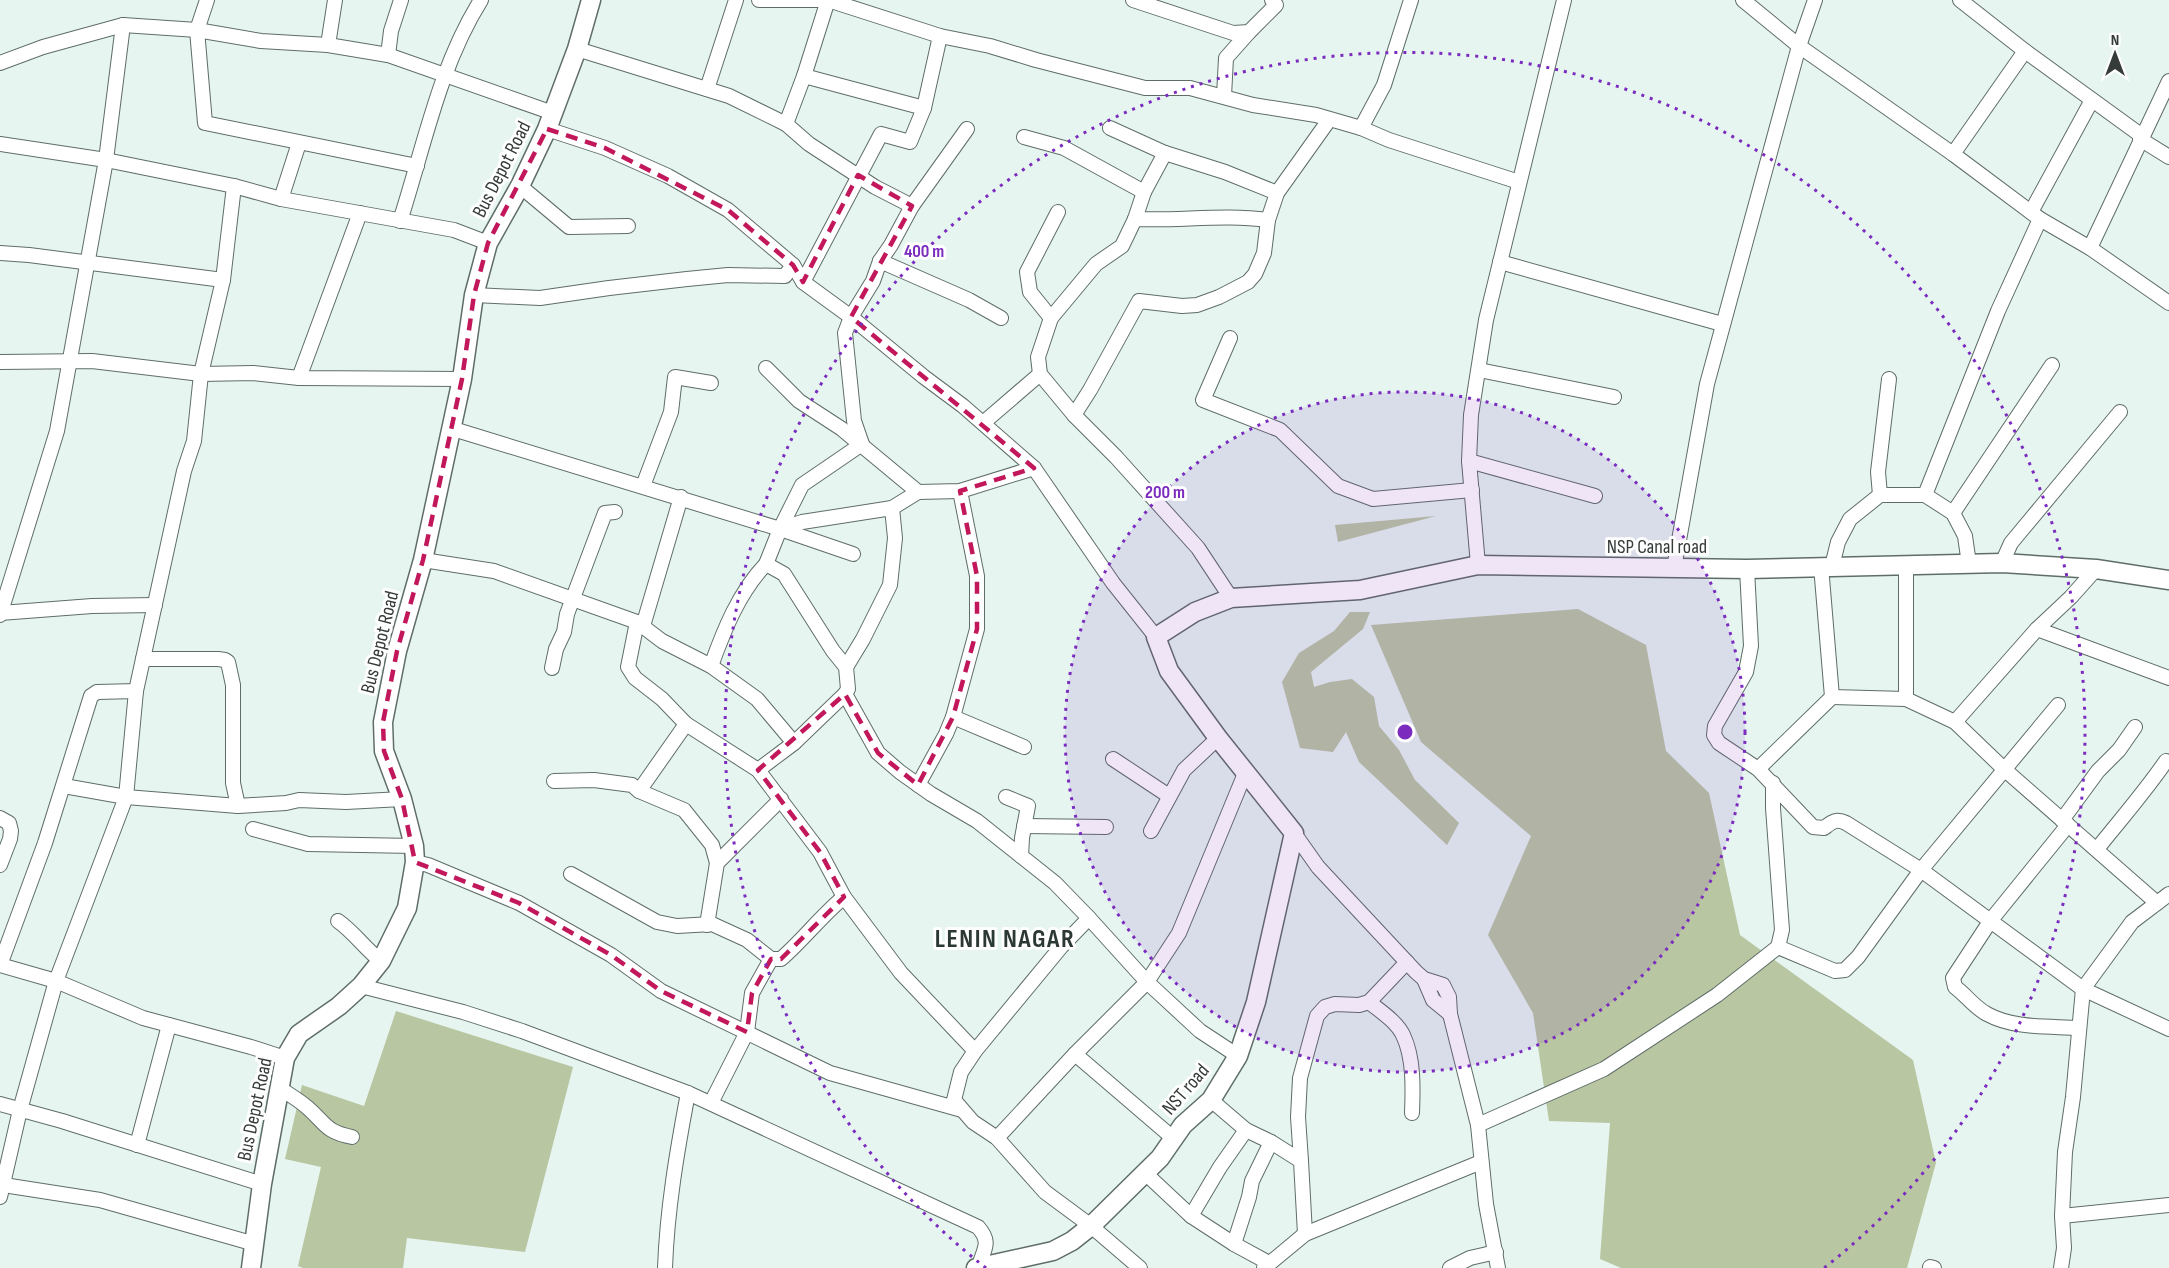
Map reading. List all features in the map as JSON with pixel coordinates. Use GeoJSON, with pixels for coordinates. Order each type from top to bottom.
{"type":"FeatureCollection","features":[{"type":"Feature","properties":{"kind":"street"},"geometry":{"type":"LineString","coordinates":[[207,0],[197,30],[205,123],[417,166]]}},
{"type":"Feature","properties":{"kind":"street"},"geometry":{"type":"LineString","coordinates":[[328,45],[335,0]]}},
{"type":"Feature","properties":{"kind":"street"},"geometry":{"type":"LineString","coordinates":[[388,55],[391,31],[401,0]]}},
{"type":"Feature","properties":{"kind":"street"},"geometry":{"type":"LineString","coordinates":[[400,221],[444,75],[469,19],[481,0]]}},
{"type":"Feature","properties":{"kind":"street","name":"Bus Depot Road"},"geometry":{"type":"LineString","coordinates":[[251,1268],[262,1184],[285,1058],[299,1034],[339,1006],[361,986],[381,961],[407,908],[415,854],[402,799],[384,751],[383,722],[397,651],[423,560],[462,379],[474,295],[488,243],[520,186],[550,121],[577,49],[591,0]]}},
{"type":"Feature","properties":{"kind":"street"},"geometry":{"type":"LineString","coordinates":[[707,89],[736,0]]}},
{"type":"Feature","properties":{"kind":"street"},"geometry":{"type":"LineString","coordinates":[[759,0],[828,0],[940,36],[990,46],[1145,88],[1190,88],[1253,105],[1316,116],[1361,128],[1389,140],[1519,182]]}},
{"type":"Feature","properties":{"kind":"street"},"geometry":{"type":"LineString","coordinates":[[786,124],[828,0]]}},
{"type":"Feature","properties":{"kind":"street"},"geometry":{"type":"LineString","coordinates":[[1133,0],[1233,33],[1249,32]]}},
{"type":"Feature","properties":{"kind":"street"},"geometry":{"type":"LineString","coordinates":[[1361,128],[1384,85],[1411,0]]}},
{"type":"Feature","properties":{"kind":"street"},"geometry":{"type":"LineString","coordinates":[[1743,0],[1799,46],[1953,154],[2036,216],[2090,248],[2169,303]]}},
{"type":"Feature","properties":{"kind":"street"},"geometry":{"type":"LineString","coordinates":[[1674,568],[1707,384],[1799,46],[1815,0]]}},
{"type":"Feature","properties":{"kind":"street"},"geometry":{"type":"LineString","coordinates":[[1960,0],[2169,157]]}},
{"type":"Feature","properties":{"kind":"street"},"geometry":{"type":"LineString","coordinates":[[1478,565],[1469,461],[1471,415],[1486,320],[1561,1]]}},
{"type":"Feature","properties":{"kind":"street"},"geometry":{"type":"LineString","coordinates":[[1224,96],[1226,58],[1278,2]]}},
{"type":"Feature","properties":{"kind":"street"},"geometry":{"type":"LineString","coordinates":[[123,25],[105,160],[57,431],[0,614],[92,606],[155,606]]}},
{"type":"Feature","properties":{"kind":"street"},"geometry":{"type":"LineString","coordinates":[[0,63],[43,47],[123,25],[197,30],[261,41],[328,45],[388,55],[444,75],[550,121],[668,176],[728,210],[793,265],[803,282],[851,317],[983,423],[1034,468],[1113,583],[1156,637],[1169,671],[1318,867],[1424,979],[1443,985],[1449,997],[1450,1014],[1478,1125],[1486,1204],[1498,1268]]}},
{"type":"Feature","properties":{"kind":"street"},"geometry":{"type":"LineString","coordinates":[[803,282],[881,134],[910,142],[924,108],[940,36]]}},
{"type":"Feature","properties":{"kind":"street"},"geometry":{"type":"LineString","coordinates":[[577,49],[729,96],[786,124],[809,144],[874,187],[912,206]]}},
{"type":"Feature","properties":{"kind":"street"},"geometry":{"type":"LineString","coordinates":[[1953,154],[2025,51]]}},
{"type":"Feature","properties":{"kind":"street"},"geometry":{"type":"LineString","coordinates":[[804,76],[924,108]]}},
{"type":"Feature","properties":{"kind":"street"},"geometry":{"type":"LineString","coordinates":[[2090,248],[2169,81]]}},
{"type":"Feature","properties":{"kind":"street"},"geometry":{"type":"LineString","coordinates":[[1925,495],[2036,216],[2092,100]]}},
{"type":"Feature","properties":{"kind":"street"},"geometry":{"type":"LineString","coordinates":[[1074,415],[1138,301],[1182,306],[1197,305],[1248,282],[1255,274],[1264,253],[1268,220],[1277,193],[1329,120]]}},
{"type":"Feature","properties":{"kind":"street"},"geometry":{"type":"LineString","coordinates":[[1110,128],[1165,153],[1225,172],[1277,193]]}},
{"type":"Feature","properties":{"kind":"street"},"geometry":{"type":"LineString","coordinates":[[861,444],[854,421],[845,333],[851,317],[873,281],[880,261],[912,206],[967,129]]}},
{"type":"Feature","properties":{"kind":"street"},"geometry":{"type":"LineString","coordinates":[[1024,137],[1064,148],[1144,192]]}},
{"type":"Feature","properties":{"kind":"street"},"geometry":{"type":"LineString","coordinates":[[281,199],[299,142]]}},
{"type":"Feature","properties":{"kind":"street"},"geometry":{"type":"LineString","coordinates":[[0,144],[105,160],[234,186],[281,199],[454,230],[488,243]]}},
{"type":"Feature","properties":{"kind":"street"},"geometry":{"type":"LineString","coordinates":[[1165,153],[1144,192],[1136,219],[1122,246],[1096,264],[1051,318],[1038,357],[1040,374],[1074,415],[1116,457],[1198,548],[1231,598]]}},
{"type":"Feature","properties":{"kind":"street"},"geometry":{"type":"LineString","coordinates":[[234,186],[223,280],[201,374],[194,441],[184,471],[136,691],[126,797],[56,981],[1,1187],[10,1186],[100,1200],[255,1244]]}},
{"type":"Feature","properties":{"kind":"street"},"geometry":{"type":"LineString","coordinates":[[520,186],[569,227],[628,226]]}},
{"type":"Feature","properties":{"kind":"street"},"geometry":{"type":"LineString","coordinates":[[1051,318],[1030,292],[1027,272],[1058,212]]}},
{"type":"Feature","properties":{"kind":"street"},"geometry":{"type":"LineString","coordinates":[[299,378],[360,213]]}},
{"type":"Feature","properties":{"kind":"street"},"geometry":{"type":"LineString","coordinates":[[1136,219],[1168,221],[1239,216],[1268,220]]}},
{"type":"Feature","properties":{"kind":"street"},"geometry":{"type":"LineString","coordinates":[[0,253],[223,280]]}},
{"type":"Feature","properties":{"kind":"street"},"geometry":{"type":"LineString","coordinates":[[880,261],[969,300],[1000,318]]}},
{"type":"Feature","properties":{"kind":"street"},"geometry":{"type":"LineString","coordinates":[[1500,262],[1722,324]]}},
{"type":"Feature","properties":{"kind":"street"},"geometry":{"type":"LineString","coordinates":[[474,295],[540,298],[728,275],[785,276],[793,265]]}},
{"type":"Feature","properties":{"kind":"street"},"geometry":{"type":"LineString","coordinates":[[1230,338],[1203,400],[1280,430],[1338,486],[1373,499],[1472,490]]}},
{"type":"Feature","properties":{"kind":"street"},"geometry":{"type":"LineString","coordinates":[[0,362],[93,361],[201,374],[253,374],[299,378],[462,379]]}},
{"type":"Feature","properties":{"kind":"street"},"geometry":{"type":"LineString","coordinates":[[1953,513],[2052,365]]}},
{"type":"Feature","properties":{"kind":"street"},"geometry":{"type":"LineString","coordinates":[[766,368],[799,400],[861,444],[918,492]]}},
{"type":"Feature","properties":{"kind":"street"},"geometry":{"type":"LineString","coordinates":[[1479,370],[1614,397]]}},
{"type":"Feature","properties":{"kind":"street"},"geometry":{"type":"LineString","coordinates":[[983,423],[1040,374]]}},
{"type":"Feature","properties":{"kind":"street"},"geometry":{"type":"LineString","coordinates":[[643,486],[671,412],[675,377],[711,383]]}},
{"type":"Feature","properties":{"kind":"street"},"geometry":{"type":"LineString","coordinates":[[1880,495],[1878,472],[1888,380]]}},
{"type":"Feature","properties":{"kind":"street"},"geometry":{"type":"LineString","coordinates":[[2002,563],[2011,543],[2120,412]]}},
{"type":"Feature","properties":{"kind":"street"},"geometry":{"type":"LineString","coordinates":[[450,428],[681,497],[853,554]]}},
{"type":"Feature","properties":{"kind":"street"},"geometry":{"type":"LineString","coordinates":[[711,666],[726,625],[755,575],[766,564],[802,485],[861,444]]}},
{"type":"Feature","properties":{"kind":"street"},"geometry":{"type":"LineString","coordinates":[[1469,461],[1595,496]]}},
{"type":"Feature","properties":{"kind":"street"},"geometry":{"type":"LineString","coordinates":[[780,529],[802,522],[892,508],[918,492],[960,491],[1034,468]]}},
{"type":"Feature","properties":{"kind":"street"},"geometry":{"type":"LineString","coordinates":[[918,785],[953,717],[977,629],[977,576],[960,491]]}},
{"type":"Feature","properties":{"kind":"street"},"geometry":{"type":"LineString","coordinates":[[1832,697],[1827,566],[1850,519],[1880,495],[1925,495],[1953,513],[1965,536],[1969,564]]}},
{"type":"Feature","properties":{"kind":"street"},"geometry":{"type":"LineString","coordinates":[[681,497],[628,667],[635,678],[662,699],[686,724],[758,770],[820,852],[844,897],[902,973],[975,1051]]}},
{"type":"Feature","properties":{"kind":"street"},"geometry":{"type":"LineString","coordinates":[[846,667],[890,585],[895,538],[892,508]]}},
{"type":"Feature","properties":{"kind":"street"},"geometry":{"type":"LineString","coordinates":[[552,668],[573,598],[605,513],[615,512]]}},
{"type":"Feature","properties":{"kind":"street"},"geometry":{"type":"LineString","coordinates":[[423,560],[494,571],[640,624],[662,641],[711,666],[757,699],[794,743]]}},
{"type":"Feature","properties":{"kind":"street","name":"NSP Canal road"},"geometry":{"type":"LineString","coordinates":[[1156,637],[1195,612],[1231,598],[1360,590],[1478,565],[1557,568],[1747,569],[2002,563],[2096,569],[2169,580]]}},
{"type":"Feature","properties":{"kind":"street"},"geometry":{"type":"LineString","coordinates":[[758,770],[794,743],[848,689],[846,667],[833,651],[784,574],[766,564]]}},
{"type":"Feature","properties":{"kind":"street"},"geometry":{"type":"LineString","coordinates":[[1906,565],[1906,699]]}},
{"type":"Feature","properties":{"kind":"street"},"geometry":{"type":"LineString","coordinates":[[1747,569],[1752,646],[1746,672],[1715,726],[1714,735],[1719,743],[1758,769],[1813,827],[1824,828],[1834,820],[1840,820],[1921,870],[2083,989],[2169,1029]]}},
{"type":"Feature","properties":{"kind":"street"},"geometry":{"type":"LineString","coordinates":[[1955,722],[2037,629],[2096,569]]}},
{"type":"Feature","properties":{"kind":"street"},"geometry":{"type":"LineString","coordinates":[[2037,629],[2169,678]]}},
{"type":"Feature","properties":{"kind":"street"},"geometry":{"type":"LineString","coordinates":[[144,658],[218,659],[228,662],[233,684],[233,783],[238,806]]}},
{"type":"Feature","properties":{"kind":"street"},"geometry":{"type":"LineString","coordinates":[[136,691],[97,692],[91,696],[64,786],[0,965],[56,981],[143,1018],[285,1058]]}},
{"type":"Feature","properties":{"kind":"street"},"geometry":{"type":"LineString","coordinates":[[845,694],[878,753],[918,785],[977,821],[1055,883],[1147,982],[1200,1031],[1238,1056]]}},
{"type":"Feature","properties":{"kind":"street"},"geometry":{"type":"LineString","coordinates":[[1758,769],[1832,697],[1906,699],[1955,722],[2004,769],[2157,903]]}},
{"type":"Feature","properties":{"kind":"street"},"geometry":{"type":"LineString","coordinates":[[1778,947],[1835,971],[1845,970],[1858,957],[1921,870],[2058,705]]}},
{"type":"Feature","properties":{"kind":"street"},"geometry":{"type":"LineString","coordinates":[[953,717],[1024,747]]}},
{"type":"Feature","properties":{"kind":"street"},"geometry":{"type":"LineString","coordinates":[[639,791],[686,724]]}},
{"type":"Feature","properties":{"kind":"street"},"geometry":{"type":"LineString","coordinates":[[2079,1028],[2015,1023],[1986,1014],[1955,987],[1953,978],[1991,920],[2065,822],[2098,771],[2119,750],[2135,727]]}},
{"type":"Feature","properties":{"kind":"street"},"geometry":{"type":"LineString","coordinates":[[1151,831],[1184,770],[1218,738]]}},
{"type":"Feature","properties":{"kind":"street"},"geometry":{"type":"LineString","coordinates":[[1113,759],[1169,796]]}},
{"type":"Feature","properties":{"kind":"street"},"geometry":{"type":"LineString","coordinates":[[2097,849],[2123,816],[2141,798],[2166,762]]}},
{"type":"Feature","properties":{"kind":"street"},"geometry":{"type":"LineString","coordinates":[[997,1138],[1075,1054],[1147,982],[1179,933],[1246,771]]}},
{"type":"Feature","properties":{"kind":"street"},"geometry":{"type":"LineString","coordinates":[[554,781],[616,782],[632,785],[639,791],[684,810],[712,845],[717,863],[706,925]]}},
{"type":"Feature","properties":{"kind":"street"},"geometry":{"type":"LineString","coordinates":[[1478,1125],[1604,1069],[1717,995],[1778,947],[1782,930],[1773,783]]}},
{"type":"Feature","properties":{"kind":"street"},"geometry":{"type":"LineString","coordinates":[[64,786],[126,797],[238,806],[299,800],[346,802],[402,799]]}},
{"type":"Feature","properties":{"kind":"street"},"geometry":{"type":"LineString","coordinates":[[1006,797],[1028,806],[1021,856]]}},
{"type":"Feature","properties":{"kind":"street"},"geometry":{"type":"LineString","coordinates":[[717,863],[781,799]]}},
{"type":"Feature","properties":{"kind":"street"},"geometry":{"type":"LineString","coordinates":[[0,819],[9,823],[12,831],[0,865]]}},
{"type":"Feature","properties":{"kind":"street"},"geometry":{"type":"LineString","coordinates":[[1024,826],[1106,827]]}},
{"type":"Feature","properties":{"kind":"street"},"geometry":{"type":"LineString","coordinates":[[253,829],[308,844],[415,854],[428,865],[519,903],[611,955],[661,991],[830,1073],[962,1110]]}},
{"type":"Feature","properties":{"kind":"street","name":"NST road"},"geometry":{"type":"LineString","coordinates":[[978,1268],[1053,1251],[1072,1241],[1091,1226],[1160,1158],[1183,1125],[1211,1100],[1238,1056],[1256,1002],[1294,833]]}},
{"type":"Feature","properties":{"kind":"street"},"geometry":{"type":"LineString","coordinates":[[571,874],[657,922],[677,926],[712,924],[747,940],[771,959],[781,959],[797,945],[823,915],[844,897]]}},
{"type":"Feature","properties":{"kind":"street"},"geometry":{"type":"LineString","coordinates":[[2061,1268],[2064,1248],[2062,1216],[2065,1152],[2083,989],[2132,922],[2169,894]]}},
{"type":"Feature","properties":{"kind":"street"},"geometry":{"type":"LineString","coordinates":[[1089,918],[1061,947],[975,1051],[961,1072],[954,1100],[973,1122],[997,1138],[1045,1192],[1091,1226],[1140,1268]]}},
{"type":"Feature","properties":{"kind":"street"},"geometry":{"type":"LineString","coordinates":[[338,921],[359,938],[366,950],[381,961]]}},
{"type":"Feature","properties":{"kind":"street"},"geometry":{"type":"LineString","coordinates":[[711,1103],[747,1032],[752,993],[771,959]]}},
{"type":"Feature","properties":{"kind":"street"},"geometry":{"type":"LineString","coordinates":[[1305,1234],[1298,1117],[1300,1078],[1317,1016],[1325,1007],[1335,1004],[1359,1005],[1369,1002],[1407,962]]}},
{"type":"Feature","properties":{"kind":"street"},"geometry":{"type":"LineString","coordinates":[[361,986],[463,1012],[522,1031],[711,1103],[978,1227],[985,1235],[987,1243],[978,1268]]}},
{"type":"Feature","properties":{"kind":"street"},"geometry":{"type":"LineString","coordinates":[[1369,1002],[1394,1023],[1402,1034],[1409,1054],[1413,1083],[1412,1113]]}},
{"type":"Feature","properties":{"kind":"street"},"geometry":{"type":"LineString","coordinates":[[137,1145],[169,1025]]}},
{"type":"Feature","properties":{"kind":"street"},"geometry":{"type":"LineString","coordinates":[[1075,1054],[1173,1138]]}},
{"type":"Feature","properties":{"kind":"street"},"geometry":{"type":"LineString","coordinates":[[279,1088],[310,1110],[326,1128],[352,1137]]}},
{"type":"Feature","properties":{"kind":"street"},"geometry":{"type":"LineString","coordinates":[[665,1268],[678,1146],[688,1093]]}},
{"type":"Feature","properties":{"kind":"street"},"geometry":{"type":"LineString","coordinates":[[1211,1100],[1246,1130],[1271,1142],[1301,1161]]}},
{"type":"Feature","properties":{"kind":"street"},"geometry":{"type":"LineString","coordinates":[[0,1104],[63,1121],[262,1184]]}},
{"type":"Feature","properties":{"kind":"street"},"geometry":{"type":"LineString","coordinates":[[1191,1216],[1220,1167],[1246,1130]]}},
{"type":"Feature","properties":{"kind":"street"},"geometry":{"type":"LineString","coordinates":[[1234,1244],[1252,1181],[1271,1142]]}},
{"type":"Feature","properties":{"kind":"street"},"geometry":{"type":"LineString","coordinates":[[1144,1172],[1191,1216],[1267,1265],[1305,1234],[1481,1162]]}},
{"type":"Feature","properties":{"kind":"street"},"geometry":{"type":"LineString","coordinates":[[2062,1216],[2169,1205]]}},
{"type":"Feature","properties":{"kind":"street"},"geometry":{"type":"LineString","coordinates":[[1450,1268],[1470,1258],[1496,1251]]}},
{"type":"Feature","properties":{"kind":"highlighted area"},"geometry":{"type":"Polygon","coordinates":[[[547,129],[605,148],[728,210],[793,265],[803,282],[858,175],[912,206],[851,317],[1034,468],[960,491],[977,576],[977,629],[953,717],[918,785],[878,753],[845,694],[758,770],[820,852],[844,897],[781,959],[771,959],[752,993],[747,1032],[661,991],[611,955],[519,903],[415,862],[402,799],[384,751],[383,722],[397,651],[423,560],[462,379],[474,295],[488,243],[547,129]]]}},
{"type":"Feature","properties":{"kind":"green space"},"geometry":{"type":"Polygon","coordinates":[[[1436,516],[1338,542],[1335,525],[1436,516]]]}},
{"type":"Feature","properties":{"kind":"green space"},"geometry":{"type":"Polygon","coordinates":[[[1578,609],[1646,645],[1666,751],[1709,793],[1740,935],[1913,1060],[1936,1163],[1907,1268],[1621,1268],[1600,1259],[1610,1123],[1549,1121],[1533,1013],[1488,935],[1531,836],[1421,742],[1371,625],[1578,609]]]}},
{"type":"Feature","properties":{"kind":"green space"},"geometry":{"type":"Polygon","coordinates":[[[1350,612],[1370,612],[1363,629],[1311,672],[1314,687],[1352,679],[1374,697],[1379,726],[1399,750],[1415,780],[1459,823],[1447,845],[1359,762],[1346,732],[1333,752],[1300,748],[1282,682],[1299,653],[1334,631],[1350,612]]]}},
{"type":"Feature","properties":{"kind":"green space"},"geometry":{"type":"Polygon","coordinates":[[[396,1011],[573,1067],[525,1252],[407,1238],[403,1268],[303,1268],[298,1266],[321,1167],[285,1159],[302,1085],[364,1106],[396,1011]]]}},
{"type":"Feature","properties":{"kind":"district","name":"LENIN NAGAR"},"geometry":{"type":"Point","coordinates":[1005,938]}}]}
